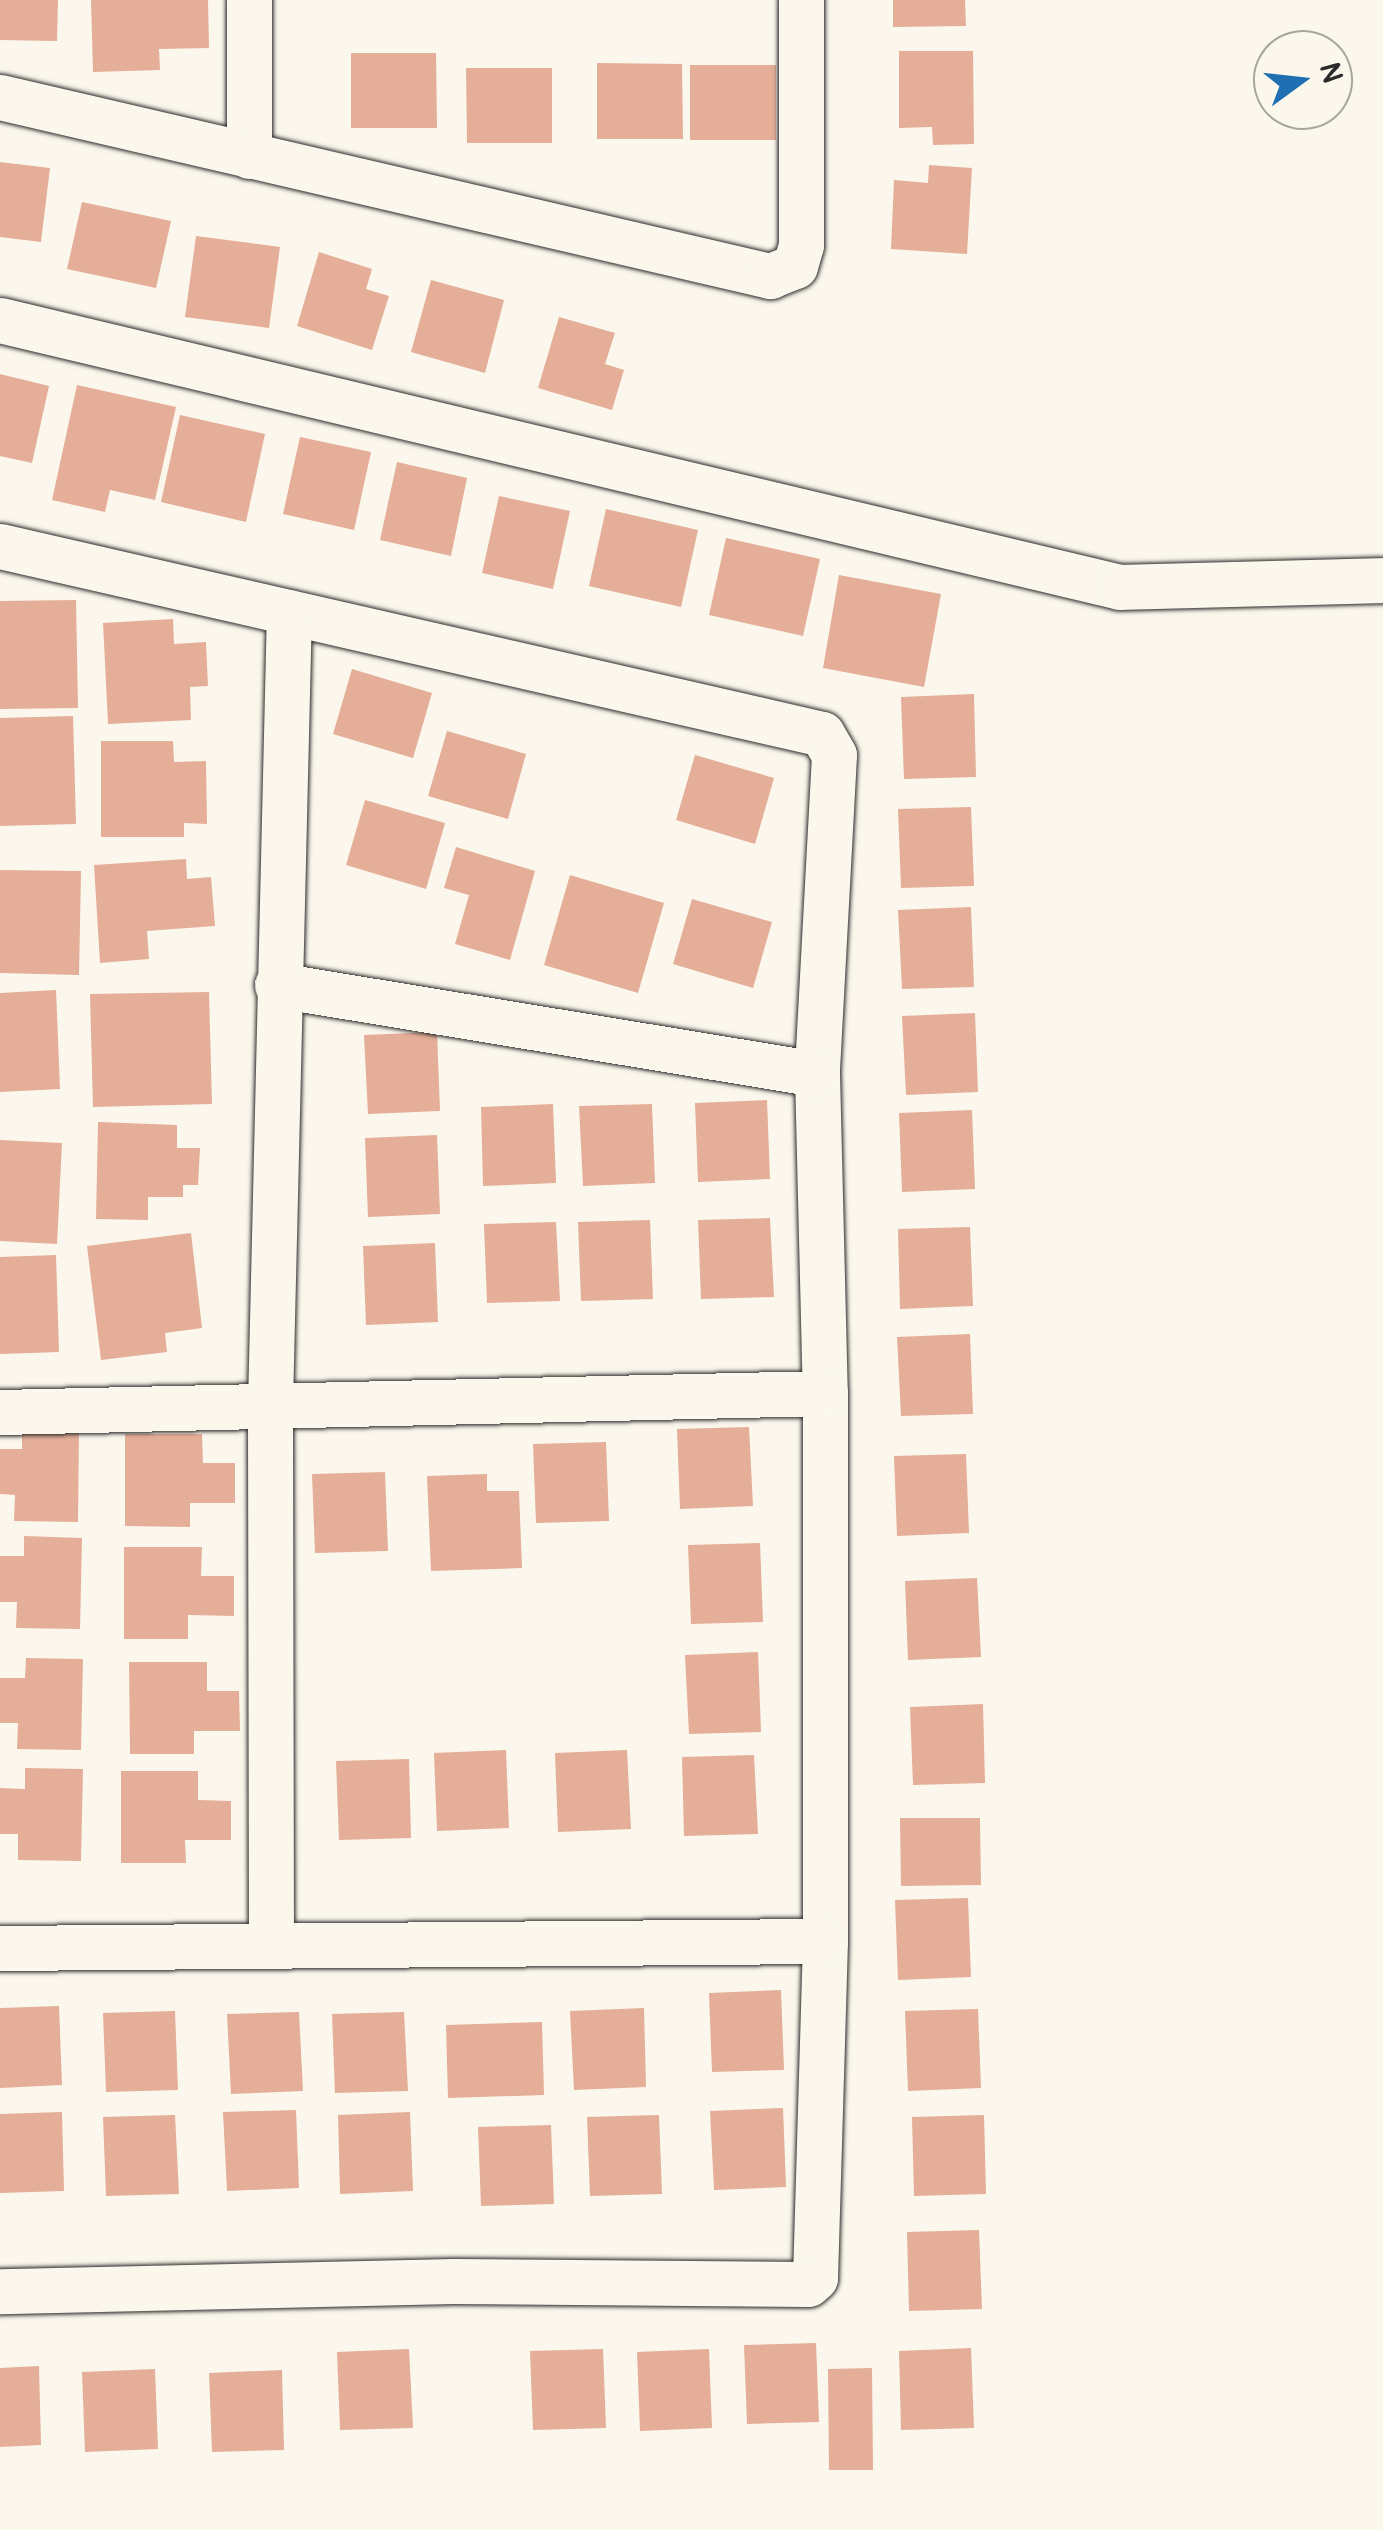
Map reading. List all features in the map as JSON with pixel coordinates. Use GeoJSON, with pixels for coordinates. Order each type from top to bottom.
{"type":"FeatureCollection","features":[{"type":"Feature","properties":{"kind":"street"},"geometry":{"type":"LineString","coordinates":[[249,0],[249,156]]}},
{"type":"Feature","properties":{"kind":"street"},"geometry":{"type":"LineString","coordinates":[[0,97],[784,274],[795,266],[800,245],[801,0]]}},
{"type":"Feature","properties":{"kind":"street"},"geometry":{"type":"LineString","coordinates":[[0,320],[1120,587],[1383,580]]}},
{"type":"Feature","properties":{"kind":"street"},"geometry":{"type":"LineString","coordinates":[[0,546],[822,734],[834,755],[817,1074],[826,1393],[825,1941],[816,2269],[808,2284],[453,2282],[0,2292]]}},
{"type":"Feature","properties":{"kind":"street"},"geometry":{"type":"LineString","coordinates":[[271,1945],[270,1404],[277,985],[289,612]]}},
{"type":"Feature","properties":{"kind":"street"},"geometry":{"type":"LineString","coordinates":[[277,985],[817,1074]]}},
{"type":"Feature","properties":{"kind":"street"},"geometry":{"type":"LineString","coordinates":[[0,1412],[826,1393]]}},
{"type":"Feature","properties":{"kind":"street"},"geometry":{"type":"LineString","coordinates":[[0,1948],[825,1941]]}},
{"type":"Feature","properties":{"kind":"building"},"geometry":{"type":"Polygon","coordinates":[[[0,0],[58,0],[57,41],[0,40],[0,0]]]}},
{"type":"Feature","properties":{"kind":"building"},"geometry":{"type":"Polygon","coordinates":[[[91,0],[208,0],[209,48],[159,49],[160,70],[93,72],[91,0]]]}},
{"type":"Feature","properties":{"kind":"building"},"geometry":{"type":"Polygon","coordinates":[[[893,0],[965,0],[966,26],[893,27],[893,0]]]}},
{"type":"Feature","properties":{"kind":"building"},"geometry":{"type":"Polygon","coordinates":[[[899,51],[973,51],[974,144],[933,145],[932,127],[899,128],[899,51]]]}},
{"type":"Feature","properties":{"kind":"building"},"geometry":{"type":"Polygon","coordinates":[[[351,53],[436,53],[437,128],[351,128],[351,53]]]}},
{"type":"Feature","properties":{"kind":"building"},"geometry":{"type":"Polygon","coordinates":[[[597,63],[682,64],[683,139],[597,139],[597,63]]]}},
{"type":"Feature","properties":{"kind":"building"},"geometry":{"type":"Polygon","coordinates":[[[690,65],[776,65],[776,140],[690,140],[690,65]]]}},
{"type":"Feature","properties":{"kind":"building"},"geometry":{"type":"Polygon","coordinates":[[[466,68],[552,68],[552,143],[467,143],[466,68]]]}},
{"type":"Feature","properties":{"kind":"building"},"geometry":{"type":"Polygon","coordinates":[[[0,162],[50,168],[41,242],[0,237],[0,162]]]}},
{"type":"Feature","properties":{"kind":"building"},"geometry":{"type":"Polygon","coordinates":[[[929,165],[972,168],[967,254],[891,249],[894,180],[928,183],[929,165]]]}},
{"type":"Feature","properties":{"kind":"building"},"geometry":{"type":"Polygon","coordinates":[[[82,202],[171,221],[156,288],[67,269],[82,202]]]}},
{"type":"Feature","properties":{"kind":"building"},"geometry":{"type":"Polygon","coordinates":[[[196,236],[280,247],[269,328],[185,317],[196,236]]]}},
{"type":"Feature","properties":{"kind":"building"},"geometry":{"type":"Polygon","coordinates":[[[319,252],[372,269],[366,289],[389,296],[372,350],[297,326],[319,252]]]}},
{"type":"Feature","properties":{"kind":"building"},"geometry":{"type":"Polygon","coordinates":[[[431,280],[504,300],[485,373],[411,352],[431,280]]]}},
{"type":"Feature","properties":{"kind":"building"},"geometry":{"type":"Polygon","coordinates":[[[559,317],[615,333],[605,364],[624,370],[612,410],[538,388],[559,317]]]}},
{"type":"Feature","properties":{"kind":"building"},"geometry":{"type":"Polygon","coordinates":[[[0,374],[49,386],[32,463],[0,456],[0,374]]]}},
{"type":"Feature","properties":{"kind":"building"},"geometry":{"type":"Polygon","coordinates":[[[77,385],[176,407],[155,500],[110,490],[105,512],[52,500],[77,385]]]}},
{"type":"Feature","properties":{"kind":"building"},"geometry":{"type":"Polygon","coordinates":[[[180,415],[265,434],[246,522],[161,502],[180,415]]]}},
{"type":"Feature","properties":{"kind":"building"},"geometry":{"type":"Polygon","coordinates":[[[300,437],[371,452],[354,530],[283,514],[300,437]]]}},
{"type":"Feature","properties":{"kind":"building"},"geometry":{"type":"Polygon","coordinates":[[[397,462],[467,478],[451,556],[380,540],[397,462]]]}},
{"type":"Feature","properties":{"kind":"building"},"geometry":{"type":"Polygon","coordinates":[[[499,496],[570,511],[553,589],[482,573],[499,496]]]}},
{"type":"Feature","properties":{"kind":"building"},"geometry":{"type":"Polygon","coordinates":[[[606,509],[698,530],[681,607],[589,586],[606,509]]]}},
{"type":"Feature","properties":{"kind":"building"},"geometry":{"type":"Polygon","coordinates":[[[726,538],[820,559],[803,636],[709,615],[726,538]]]}},
{"type":"Feature","properties":{"kind":"building"},"geometry":{"type":"Polygon","coordinates":[[[839,575],[941,594],[924,687],[823,668],[839,575]]]}},
{"type":"Feature","properties":{"kind":"building"},"geometry":{"type":"Polygon","coordinates":[[[76,600],[78,708],[0,709],[0,601],[76,600]]]}},
{"type":"Feature","properties":{"kind":"building"},"geometry":{"type":"Polygon","coordinates":[[[173,619],[174,644],[206,642],[208,686],[190,687],[191,720],[108,724],[103,623],[173,619]]]}},
{"type":"Feature","properties":{"kind":"building"},"geometry":{"type":"Polygon","coordinates":[[[352,669],[432,693],[413,758],[333,734],[352,669]]]}},
{"type":"Feature","properties":{"kind":"building"},"geometry":{"type":"Polygon","coordinates":[[[974,694],[976,777],[904,779],[901,697],[974,694]]]}},
{"type":"Feature","properties":{"kind":"building"},"geometry":{"type":"Polygon","coordinates":[[[73,716],[76,824],[0,826],[0,718],[73,716]]]}},
{"type":"Feature","properties":{"kind":"building"},"geometry":{"type":"Polygon","coordinates":[[[447,731],[526,754],[508,819],[428,796],[447,731]]]}},
{"type":"Feature","properties":{"kind":"building"},"geometry":{"type":"Polygon","coordinates":[[[101,741],[173,741],[174,762],[206,761],[207,824],[184,823],[184,837],[101,837],[101,741]]]}},
{"type":"Feature","properties":{"kind":"building"},"geometry":{"type":"Polygon","coordinates":[[[695,755],[774,778],[755,844],[676,820],[695,755]]]}},
{"type":"Feature","properties":{"kind":"building"},"geometry":{"type":"Polygon","coordinates":[[[365,800],[445,823],[426,889],[346,865],[365,800]]]}},
{"type":"Feature","properties":{"kind":"building"},"geometry":{"type":"Polygon","coordinates":[[[971,807],[974,886],[901,888],[898,809],[971,807]]]}},
{"type":"Feature","properties":{"kind":"building"},"geometry":{"type":"Polygon","coordinates":[[[456,847],[535,871],[510,960],[455,944],[469,895],[444,888],[456,847]]]}},
{"type":"Feature","properties":{"kind":"building"},"geometry":{"type":"Polygon","coordinates":[[[186,859],[187,879],[211,877],[215,926],[147,931],[149,959],[100,963],[94,865],[186,859]]]}},
{"type":"Feature","properties":{"kind":"building"},"geometry":{"type":"Polygon","coordinates":[[[0,870],[81,871],[79,975],[0,973],[0,870]]]}},
{"type":"Feature","properties":{"kind":"building"},"geometry":{"type":"Polygon","coordinates":[[[570,875],[664,903],[638,993],[544,965],[570,875]]]}},
{"type":"Feature","properties":{"kind":"building"},"geometry":{"type":"Polygon","coordinates":[[[692,899],[772,922],[753,988],[673,964],[692,899]]]}},
{"type":"Feature","properties":{"kind":"building"},"geometry":{"type":"Polygon","coordinates":[[[971,907],[974,987],[902,989],[898,910],[971,907]]]}},
{"type":"Feature","properties":{"kind":"building"},"geometry":{"type":"Polygon","coordinates":[[[56,990],[60,1089],[0,1092],[0,993],[56,990]]]}},
{"type":"Feature","properties":{"kind":"building"},"geometry":{"type":"Polygon","coordinates":[[[209,992],[212,1104],[93,1107],[90,994],[209,992]]]}},
{"type":"Feature","properties":{"kind":"building"},"geometry":{"type":"Polygon","coordinates":[[[975,1013],[978,1092],[906,1095],[902,1016],[975,1013]]]}},
{"type":"Feature","properties":{"kind":"building"},"geometry":{"type":"Polygon","coordinates":[[[437,1032],[440,1111],[368,1114],[364,1035],[437,1032]]]}},
{"type":"Feature","properties":{"kind":"building"},"geometry":{"type":"Polygon","coordinates":[[[767,1100],[770,1179],[698,1182],[695,1103],[767,1100]]]}},
{"type":"Feature","properties":{"kind":"building"},"geometry":{"type":"Polygon","coordinates":[[[553,1104],[556,1183],[483,1186],[481,1107],[553,1104]]]}},
{"type":"Feature","properties":{"kind":"building"},"geometry":{"type":"Polygon","coordinates":[[[652,1104],[655,1183],[583,1186],[579,1106],[652,1104]]]}},
{"type":"Feature","properties":{"kind":"building"},"geometry":{"type":"Polygon","coordinates":[[[972,1110],[975,1189],[902,1192],[899,1113],[972,1110]]]}},
{"type":"Feature","properties":{"kind":"building"},"geometry":{"type":"Polygon","coordinates":[[[98,1122],[177,1125],[177,1148],[200,1148],[198,1185],[183,1185],[183,1197],[148,1197],[148,1220],[96,1219],[98,1122]]]}},
{"type":"Feature","properties":{"kind":"building"},"geometry":{"type":"Polygon","coordinates":[[[437,1135],[440,1214],[368,1217],[365,1138],[437,1135]]]}},
{"type":"Feature","properties":{"kind":"building"},"geometry":{"type":"Polygon","coordinates":[[[0,1140],[62,1143],[57,1244],[0,1241],[0,1140]]]}},
{"type":"Feature","properties":{"kind":"building"},"geometry":{"type":"Polygon","coordinates":[[[770,1218],[774,1297],[701,1299],[698,1220],[770,1218]]]}},
{"type":"Feature","properties":{"kind":"building"},"geometry":{"type":"Polygon","coordinates":[[[650,1220],[653,1299],[581,1301],[578,1222],[650,1220]]]}},
{"type":"Feature","properties":{"kind":"building"},"geometry":{"type":"Polygon","coordinates":[[[556,1222],[560,1301],[487,1303],[484,1224],[556,1222]]]}},
{"type":"Feature","properties":{"kind":"building"},"geometry":{"type":"Polygon","coordinates":[[[970,1227],[973,1306],[900,1309],[898,1229],[970,1227]]]}},
{"type":"Feature","properties":{"kind":"building"},"geometry":{"type":"Polygon","coordinates":[[[191,1233],[202,1328],[165,1333],[167,1352],[101,1360],[87,1246],[191,1233]]]}},
{"type":"Feature","properties":{"kind":"building"},"geometry":{"type":"Polygon","coordinates":[[[435,1243],[438,1322],[366,1325],[363,1246],[435,1243]]]}},
{"type":"Feature","properties":{"kind":"building"},"geometry":{"type":"Polygon","coordinates":[[[56,1255],[59,1352],[0,1354],[0,1257],[56,1255]]]}},
{"type":"Feature","properties":{"kind":"building"},"geometry":{"type":"Polygon","coordinates":[[[970,1334],[973,1414],[901,1416],[897,1337],[970,1334]]]}},
{"type":"Feature","properties":{"kind":"building"},"geometry":{"type":"Polygon","coordinates":[[[749,1427],[753,1506],[680,1509],[677,1429],[749,1427]]]}},
{"type":"Feature","properties":{"kind":"building"},"geometry":{"type":"Polygon","coordinates":[[[22,1429],[79,1430],[78,1522],[14,1521],[15,1495],[0,1494],[0,1449],[22,1449],[22,1429]]]}},
{"type":"Feature","properties":{"kind":"building"},"geometry":{"type":"Polygon","coordinates":[[[125,1434],[202,1434],[203,1463],[235,1463],[235,1503],[190,1503],[190,1527],[125,1526],[125,1434]]]}},
{"type":"Feature","properties":{"kind":"building"},"geometry":{"type":"Polygon","coordinates":[[[606,1442],[609,1521],[536,1523],[533,1444],[606,1442]]]}},
{"type":"Feature","properties":{"kind":"building"},"geometry":{"type":"Polygon","coordinates":[[[966,1454],[969,1533],[897,1536],[894,1456],[966,1454]]]}},
{"type":"Feature","properties":{"kind":"building"},"geometry":{"type":"Polygon","coordinates":[[[385,1472],[388,1551],[315,1553],[312,1474],[385,1472]]]}},
{"type":"Feature","properties":{"kind":"building"},"geometry":{"type":"Polygon","coordinates":[[[487,1474],[487,1491],[519,1491],[522,1568],[431,1571],[427,1476],[487,1474]]]}},
{"type":"Feature","properties":{"kind":"building"},"geometry":{"type":"Polygon","coordinates":[[[24,1536],[82,1538],[80,1629],[16,1628],[17,1602],[0,1602],[0,1556],[24,1556],[24,1536]]]}},
{"type":"Feature","properties":{"kind":"building"},"geometry":{"type":"Polygon","coordinates":[[[760,1543],[763,1622],[691,1624],[688,1545],[760,1543]]]}},
{"type":"Feature","properties":{"kind":"building"},"geometry":{"type":"Polygon","coordinates":[[[124,1547],[202,1547],[201,1576],[234,1576],[234,1616],[188,1615],[188,1639],[124,1639],[124,1547]]]}},
{"type":"Feature","properties":{"kind":"building"},"geometry":{"type":"Polygon","coordinates":[[[977,1578],[981,1657],[908,1660],[905,1581],[977,1578]]]}},
{"type":"Feature","properties":{"kind":"building"},"geometry":{"type":"Polygon","coordinates":[[[758,1652],[761,1732],[689,1734],[685,1655],[758,1652]]]}},
{"type":"Feature","properties":{"kind":"building"},"geometry":{"type":"Polygon","coordinates":[[[26,1658],[83,1659],[81,1750],[17,1749],[18,1723],[0,1723],[0,1678],[25,1678],[26,1658]]]}},
{"type":"Feature","properties":{"kind":"building"},"geometry":{"type":"Polygon","coordinates":[[[129,1662],[207,1662],[207,1691],[239,1691],[240,1731],[194,1731],[194,1754],[130,1754],[129,1662]]]}},
{"type":"Feature","properties":{"kind":"building"},"geometry":{"type":"Polygon","coordinates":[[[983,1704],[985,1783],[913,1785],[910,1707],[983,1704]]]}},
{"type":"Feature","properties":{"kind":"building"},"geometry":{"type":"Polygon","coordinates":[[[506,1750],[509,1828],[437,1831],[434,1753],[506,1750]]]}},
{"type":"Feature","properties":{"kind":"building"},"geometry":{"type":"Polygon","coordinates":[[[627,1750],[631,1829],[558,1832],[555,1753],[627,1750]]]}},
{"type":"Feature","properties":{"kind":"building"},"geometry":{"type":"Polygon","coordinates":[[[754,1755],[758,1834],[684,1836],[682,1757],[754,1755]]]}},
{"type":"Feature","properties":{"kind":"building"},"geometry":{"type":"Polygon","coordinates":[[[409,1759],[411,1838],[339,1840],[336,1761],[409,1759]]]}},
{"type":"Feature","properties":{"kind":"building"},"geometry":{"type":"Polygon","coordinates":[[[25,1768],[83,1769],[81,1861],[18,1860],[18,1834],[0,1834],[0,1788],[25,1789],[25,1768]]]}},
{"type":"Feature","properties":{"kind":"building"},"geometry":{"type":"Polygon","coordinates":[[[121,1771],[198,1771],[198,1800],[231,1801],[231,1840],[185,1840],[186,1863],[121,1863],[121,1771]]]}},
{"type":"Feature","properties":{"kind":"building"},"geometry":{"type":"Polygon","coordinates":[[[900,1818],[980,1818],[981,1885],[901,1886],[900,1818]]]}},
{"type":"Feature","properties":{"kind":"building"},"geometry":{"type":"Polygon","coordinates":[[[968,1898],[971,1977],[898,1980],[895,1900],[968,1898]]]}},
{"type":"Feature","properties":{"kind":"building"},"geometry":{"type":"Polygon","coordinates":[[[781,1990],[784,2070],[712,2072],[709,1993],[781,1990]]]}},
{"type":"Feature","properties":{"kind":"building"},"geometry":{"type":"Polygon","coordinates":[[[59,2006],[62,2085],[0,2088],[0,2008],[59,2006]]]}},
{"type":"Feature","properties":{"kind":"building"},"geometry":{"type":"Polygon","coordinates":[[[644,2008],[646,2087],[574,2090],[570,2011],[644,2008]]]}},
{"type":"Feature","properties":{"kind":"building"},"geometry":{"type":"Polygon","coordinates":[[[978,2009],[981,2088],[908,2091],[905,2011],[978,2009]]]}},
{"type":"Feature","properties":{"kind":"building"},"geometry":{"type":"Polygon","coordinates":[[[175,2011],[178,2090],[106,2092],[103,2013],[175,2011]]]}},
{"type":"Feature","properties":{"kind":"building"},"geometry":{"type":"Polygon","coordinates":[[[299,2012],[303,2091],[231,2094],[227,2014],[299,2012]]]}},
{"type":"Feature","properties":{"kind":"building"},"geometry":{"type":"Polygon","coordinates":[[[404,2012],[408,2091],[335,2093],[332,2014],[404,2012]]]}},
{"type":"Feature","properties":{"kind":"building"},"geometry":{"type":"Polygon","coordinates":[[[542,2022],[544,2095],[448,2098],[446,2025],[542,2022]]]}},
{"type":"Feature","properties":{"kind":"building"},"geometry":{"type":"Polygon","coordinates":[[[783,2108],[786,2187],[714,2190],[710,2111],[783,2108]]]}},
{"type":"Feature","properties":{"kind":"building"},"geometry":{"type":"Polygon","coordinates":[[[296,2110],[299,2188],[227,2191],[223,2112],[296,2110]]]}},
{"type":"Feature","properties":{"kind":"building"},"geometry":{"type":"Polygon","coordinates":[[[62,2112],[64,2191],[0,2193],[0,2114],[62,2112]]]}},
{"type":"Feature","properties":{"kind":"building"},"geometry":{"type":"Polygon","coordinates":[[[410,2112],[413,2191],[340,2194],[338,2115],[410,2112]]]}},
{"type":"Feature","properties":{"kind":"building"},"geometry":{"type":"Polygon","coordinates":[[[175,2115],[179,2194],[106,2196],[103,2117],[175,2115]]]}},
{"type":"Feature","properties":{"kind":"building"},"geometry":{"type":"Polygon","coordinates":[[[659,2115],[662,2194],[590,2196],[587,2117],[659,2115]]]}},
{"type":"Feature","properties":{"kind":"building"},"geometry":{"type":"Polygon","coordinates":[[[984,2115],[986,2194],[914,2196],[912,2117],[984,2115]]]}},
{"type":"Feature","properties":{"kind":"building"},"geometry":{"type":"Polygon","coordinates":[[[551,2125],[554,2204],[481,2206],[478,2127],[551,2125]]]}},
{"type":"Feature","properties":{"kind":"building"},"geometry":{"type":"Polygon","coordinates":[[[979,2230],[982,2309],[909,2311],[907,2232],[979,2230]]]}},
{"type":"Feature","properties":{"kind":"building"},"geometry":{"type":"Polygon","coordinates":[[[816,2343],[819,2422],[747,2424],[744,2345],[816,2343]]]}},
{"type":"Feature","properties":{"kind":"building"},"geometry":{"type":"Polygon","coordinates":[[[971,2348],[974,2428],[901,2430],[899,2351],[971,2348]]]}},
{"type":"Feature","properties":{"kind":"building"},"geometry":{"type":"Polygon","coordinates":[[[409,2349],[413,2428],[340,2430],[337,2352],[409,2349]]]}},
{"type":"Feature","properties":{"kind":"building"},"geometry":{"type":"Polygon","coordinates":[[[603,2349],[606,2428],[533,2430],[530,2351],[603,2349]]]}},
{"type":"Feature","properties":{"kind":"building"},"geometry":{"type":"Polygon","coordinates":[[[709,2349],[712,2428],[640,2431],[637,2352],[709,2349]]]}},
{"type":"Feature","properties":{"kind":"building"},"geometry":{"type":"Polygon","coordinates":[[[39,2366],[41,2445],[0,2447],[0,2368],[39,2366]]]}},
{"type":"Feature","properties":{"kind":"building"},"geometry":{"type":"Polygon","coordinates":[[[872,2368],[873,2470],[829,2470],[828,2369],[872,2368]]]}},
{"type":"Feature","properties":{"kind":"building"},"geometry":{"type":"Polygon","coordinates":[[[155,2369],[158,2449],[85,2452],[82,2372],[155,2369]]]}},
{"type":"Feature","properties":{"kind":"building"},"geometry":{"type":"Polygon","coordinates":[[[282,2370],[284,2450],[212,2452],[209,2373],[282,2370]]]}}]}
